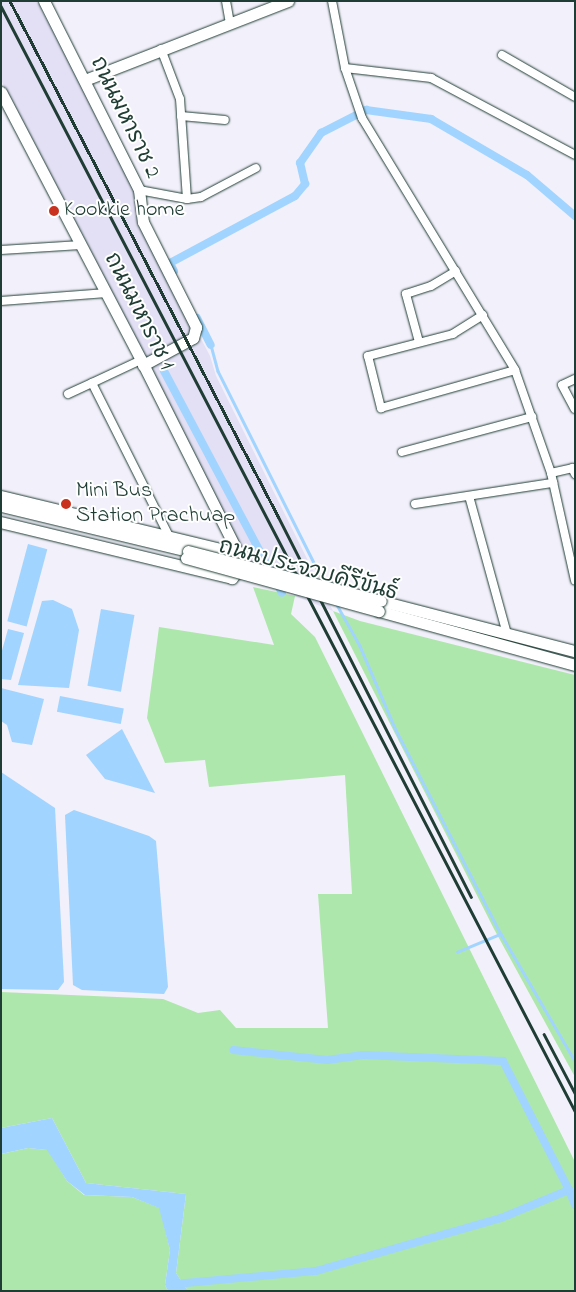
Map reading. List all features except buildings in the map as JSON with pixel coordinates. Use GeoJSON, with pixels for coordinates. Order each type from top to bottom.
{"type":"FeatureCollection","features":[{"type":"Feature","properties":{"kind":"main road","name":"ถนนมหาราช 2"},"geometry":{"type":"LineString","coordinates":[[44,1],[139,190],[143,222],[197,331],[193,338],[142,362]]}},
{"type":"Feature","properties":{"kind":"main road"},"geometry":{"type":"LineString","coordinates":[[85,80],[288,1]]}},
{"type":"Feature","properties":{"kind":"main road","name":"ถนนมหาราช 1"},"geometry":{"type":"LineString","coordinates":[[1,92],[142,362],[236,553]]}},
{"type":"Feature","properties":{"kind":"main road"},"geometry":{"type":"LineString","coordinates":[[1,496],[236,553],[241,559],[240,567],[232,578],[1,522]]}},
{"type":"Feature","properties":{"kind":"main road","name":"ถนนประจวบคีรีขันธ์"},"geometry":{"type":"LineString","coordinates":[[1,506],[380,606],[575,665]]}},
{"type":"Feature","properties":{"kind":"main road","name":"ถนนประจวบคีรีขันธ์"},"geometry":{"type":"LineString","coordinates":[[1,512],[187,555]]}},
{"type":"Feature","properties":{"kind":"main road","name":"ถนนประจวบคีรีขันธ์"},"geometry":{"type":"LineString","coordinates":[[380,606],[575,651]]}},
{"type":"Feature","properties":{"kind":"street"},"geometry":{"type":"LineString","coordinates":[[226,1],[230,23]]}},
{"type":"Feature","properties":{"kind":"street"},"geometry":{"type":"LineString","coordinates":[[332,1],[345,68],[356,106],[515,370],[553,483],[575,580]]}},
{"type":"Feature","properties":{"kind":"street"},"geometry":{"type":"LineString","coordinates":[[161,49],[180,99],[187,199]]}},
{"type":"Feature","properties":{"kind":"street"},"geometry":{"type":"LineString","coordinates":[[502,55],[575,97]]}},
{"type":"Feature","properties":{"kind":"street"},"geometry":{"type":"LineString","coordinates":[[345,68],[431,78],[575,155]]}},
{"type":"Feature","properties":{"kind":"street"},"geometry":{"type":"LineString","coordinates":[[181,116],[225,120]]}},
{"type":"Feature","properties":{"kind":"street"},"geometry":{"type":"LineString","coordinates":[[139,190],[187,199],[201,197],[256,168]]}},
{"type":"Feature","properties":{"kind":"street"},"geometry":{"type":"LineString","coordinates":[[1,250],[81,245]]}},
{"type":"Feature","properties":{"kind":"street"},"geometry":{"type":"LineString","coordinates":[[419,342],[406,294],[431,286],[456,271]]}},
{"type":"Feature","properties":{"kind":"street"},"geometry":{"type":"LineString","coordinates":[[1,300],[106,293]]}},
{"type":"Feature","properties":{"kind":"street"},"geometry":{"type":"LineString","coordinates":[[483,315],[453,334],[368,356],[381,408],[515,370]]}},
{"type":"Feature","properties":{"kind":"street"},"geometry":{"type":"LineString","coordinates":[[68,394],[142,362]]}},
{"type":"Feature","properties":{"kind":"street"},"geometry":{"type":"LineString","coordinates":[[575,379],[562,385],[575,409]]}},
{"type":"Feature","properties":{"kind":"street"},"geometry":{"type":"LineString","coordinates":[[92,383],[169,536]]}},
{"type":"Feature","properties":{"kind":"street"},"geometry":{"type":"LineString","coordinates":[[402,452],[532,418]]}},
{"type":"Feature","properties":{"kind":"street"},"geometry":{"type":"LineString","coordinates":[[550,473],[572,468],[575,474]]}},
{"type":"Feature","properties":{"kind":"street"},"geometry":{"type":"LineString","coordinates":[[415,504],[553,483]]}},
{"type":"Feature","properties":{"kind":"street"},"geometry":{"type":"LineString","coordinates":[[469,496],[507,634]]}},
{"type":"Feature","properties":{"kind":"shaded area"},"geometry":{"type":"Polygon","coordinates":[[[1,1],[37,1],[133,186],[139,222],[210,356],[216,376],[333,611],[295,596],[245,558],[1,80],[1,1]]]}},
{"type":"Feature","properties":{"kind":"green space"},"geometry":{"type":"Polygon","coordinates":[[[253,587],[295,596],[291,614],[315,637],[575,1162],[575,1291],[188,1291],[176,1273],[186,1194],[86,1183],[52,1118],[1,1128],[1,992],[163,999],[198,1013],[220,1010],[236,1028],[328,1028],[318,894],[352,894],[345,775],[209,787],[205,760],[165,763],[147,718],[159,627],[274,645],[253,587]]]}},
{"type":"Feature","properties":{"kind":"green space"},"geometry":{"type":"Polygon","coordinates":[[[333,611],[360,621],[575,675],[575,1077],[494,929],[333,611]]]}},
{"type":"Feature","properties":{"kind":"green space"},"geometry":{"type":"Polygon","coordinates":[[[28,1148],[48,1150],[67,1181],[84,1195],[132,1197],[160,1208],[170,1250],[165,1285],[168,1291],[1,1291],[1,1154],[28,1148]]]}},
{"type":"Feature","properties":{"kind":"water"},"geometry":{"type":"Polygon","coordinates":[[[28,544],[47,549],[27,626],[7,621],[28,544]]]}},
{"type":"Feature","properties":{"kind":"water"},"geometry":{"type":"Polygon","coordinates":[[[53,600],[72,609],[79,630],[69,688],[18,685],[42,601],[53,600]]]}},
{"type":"Feature","properties":{"kind":"water"},"geometry":{"type":"Polygon","coordinates":[[[101,609],[134,615],[121,692],[87,686],[101,609]]]}},
{"type":"Feature","properties":{"kind":"water"},"geometry":{"type":"Polygon","coordinates":[[[8,629],[24,633],[11,680],[1,679],[1,654],[8,629]]]}},
{"type":"Feature","properties":{"kind":"water"},"geometry":{"type":"Polygon","coordinates":[[[1,688],[44,699],[32,745],[12,742],[7,725],[1,721],[1,688]]]}},
{"type":"Feature","properties":{"kind":"water"},"geometry":{"type":"Polygon","coordinates":[[[60,696],[124,708],[121,724],[57,712],[60,696]]]}},
{"type":"Feature","properties":{"kind":"water"},"geometry":{"type":"Polygon","coordinates":[[[122,729],[155,793],[105,779],[86,755],[122,729]]]}},
{"type":"Feature","properties":{"kind":"water"},"geometry":{"type":"Polygon","coordinates":[[[1,772],[55,808],[64,982],[58,990],[1,989],[1,772]]]}},
{"type":"Feature","properties":{"kind":"water"},"geometry":{"type":"Polygon","coordinates":[[[74,810],[149,836],[156,841],[168,987],[164,994],[82,990],[73,985],[65,815],[74,810]]]}},
{"type":"Feature","properties":{"kind":"water"},"geometry":{"type":"Polygon","coordinates":[[[52,1118],[86,1183],[186,1194],[176,1273],[188,1291],[168,1291],[165,1285],[170,1250],[159,1208],[132,1197],[85,1195],[67,1181],[47,1150],[28,1148],[1,1154],[1,1128],[52,1118]]]}},
{"type":"Feature","properties":{"kind":"waterway"},"geometry":{"type":"LineString","coordinates":[[174,271],[170,263],[295,196],[305,184],[300,163],[321,133],[366,110],[431,119],[527,175],[575,216]]}},
{"type":"Feature","properties":{"kind":"waterway"},"geometry":{"type":"LineString","coordinates":[[197,318],[211,345]]}},
{"type":"Feature","properties":{"kind":"waterway"},"geometry":{"type":"LineString","coordinates":[[211,345],[218,371],[324,583]]}},
{"type":"Feature","properties":{"kind":"waterway"},"geometry":{"type":"LineString","coordinates":[[164,371],[282,593]]}},
{"type":"Feature","properties":{"kind":"waterway"},"geometry":{"type":"LineString","coordinates":[[336,603],[360,646],[395,728],[501,934],[458,952]]}},
{"type":"Feature","properties":{"kind":"waterway"},"geometry":{"type":"LineString","coordinates":[[501,934],[575,1061]]}},
{"type":"Feature","properties":{"kind":"waterway"},"geometry":{"type":"LineString","coordinates":[[175,1284],[316,1271],[501,1218],[569,1190],[503,1061],[363,1055],[327,1060],[234,1050]]}},
{"type":"Feature","properties":{"kind":"waterway"},"geometry":{"type":"LineString","coordinates":[[569,1190],[575,1205]]}},
{"type":"Feature","properties":{"kind":"railway"},"geometry":{"type":"LineString","coordinates":[[10,1],[278,516],[471,897]]}},
{"type":"Feature","properties":{"kind":"railway"},"geometry":{"type":"LineString","coordinates":[[1,6],[575,1111]]}},
{"type":"Feature","properties":{"kind":"railway"},"geometry":{"type":"LineString","coordinates":[[544,1034],[575,1093]]}},
{"type":"Feature","properties":{"kind":"place","name":"Kookkie home"},"geometry":{"type":"Point","coordinates":[54,211]}},
{"type":"Feature","properties":{"kind":"place","name":"Mini Bus Station Prachuap"},"geometry":{"type":"Point","coordinates":[66,504]}}]}
